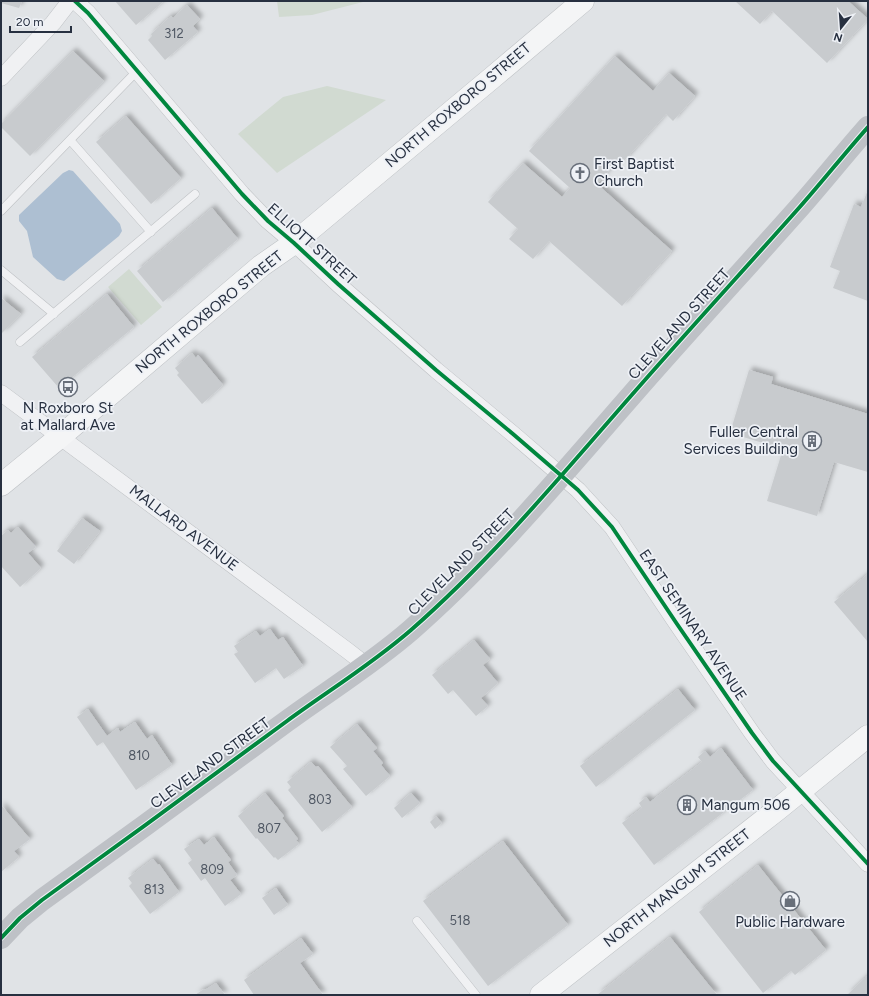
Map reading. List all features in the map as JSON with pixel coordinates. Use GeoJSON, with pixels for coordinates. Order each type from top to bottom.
{"type":"FeatureCollection","features":[{"type":"Feature","properties":{"kind":"main road","name":"NORTH ROXBORO STREET"},"geometry":{"type":"LineString","coordinates":[[1,485],[245,279],[294,243],[493,78],[583,1]]}},
{"type":"Feature","properties":{"kind":"main road","name":"NORTH MANGUM STREET"},"geometry":{"type":"LineString","coordinates":[[541,995],[868,736]]}},
{"type":"Feature","properties":{"kind":"street"},"geometry":{"type":"LineString","coordinates":[[1,78],[53,24],[70,1]]}},
{"type":"Feature","properties":{"kind":"street","name":"ELLIOTT STREET"},"geometry":{"type":"LineString","coordinates":[[75,1],[88,13],[242,194],[268,221],[436,370],[561,476]]}},
{"type":"Feature","properties":{"kind":"street","name":"CLEVELAND STREET"},"geometry":{"type":"LineString","coordinates":[[1,938],[20,918],[42,900],[366,665],[410,631],[479,565],[561,476],[798,209],[868,126]]}},
{"type":"Feature","properties":{"kind":"street","name":"MALLARD AVENUE"},"geometry":{"type":"LineString","coordinates":[[1,393],[366,665]]}},
{"type":"Feature","properties":{"kind":"street","name":"EAST SEMINARY AVENUE"},"geometry":{"type":"LineString","coordinates":[[561,476],[578,490],[612,527],[752,733],[773,761],[868,864]]}},
{"type":"Feature","properties":{"kind":"lane"},"geometry":{"type":"LineString","coordinates":[[1,211],[137,71]]}},
{"type":"Feature","properties":{"kind":"lane"},"geometry":{"type":"LineString","coordinates":[[70,140],[151,232]]}},
{"type":"Feature","properties":{"kind":"lane"},"geometry":{"type":"LineString","coordinates":[[20,342],[195,194]]}},
{"type":"Feature","properties":{"kind":"lane"},"geometry":{"type":"LineString","coordinates":[[1,270],[54,314]]}},
{"type":"Feature","properties":{"kind":"lane"},"geometry":{"type":"LineString","coordinates":[[417,921],[476,995]]}},
{"type":"Feature","properties":{"kind":"shaded area"},"geometry":{"type":"Polygon","coordinates":[[[277,1],[367,1],[312,15],[279,17],[277,1]]]}},
{"type":"Feature","properties":{"kind":"shaded area"},"geometry":{"type":"Polygon","coordinates":[[[327,86],[386,100],[277,173],[238,134],[283,97],[327,86]]]}},
{"type":"Feature","properties":{"kind":"shaded area"},"geometry":{"type":"Polygon","coordinates":[[[129,269],[162,307],[141,325],[108,287],[129,269]]]}},
{"type":"Feature","properties":{"kind":"water"},"geometry":{"type":"Polygon","coordinates":[[[69,170],[73,171],[120,224],[122,231],[119,236],[64,281],[57,279],[33,257],[27,231],[19,221],[19,215],[63,173],[69,170]]]}},
{"type":"Feature","properties":{"kind":"building"},"geometry":{"type":"Polygon","coordinates":[[[1,1],[22,1],[19,8],[1,3],[1,1]]]}},
{"type":"Feature","properties":{"kind":"building"},"geometry":{"type":"Polygon","coordinates":[[[115,1],[164,1],[136,25],[115,1]]]}},
{"type":"Feature","properties":{"kind":"building"},"geometry":{"type":"Polygon","coordinates":[[[735,1],[848,1],[868,19],[827,63],[772,11],[760,24],[735,1]]]}},
{"type":"Feature","properties":{"kind":"building"},"geometry":{"type":"Polygon","coordinates":[[[187,5],[200,19],[193,26],[198,32],[165,60],[148,40],[152,36],[151,34],[171,16],[173,18],[187,5]]]}},
{"type":"Feature","properties":{"kind":"building"},"geometry":{"type":"Polygon","coordinates":[[[73,51],[104,81],[30,156],[1,127],[1,124],[73,51]]]}},
{"type":"Feature","properties":{"kind":"building","name":"First Baptist Church"},"geometry":{"type":"Polygon","coordinates":[[[615,56],[653,91],[669,73],[695,96],[673,121],[666,114],[623,162],[619,159],[597,184],[672,251],[622,306],[549,241],[533,259],[509,239],[518,229],[488,202],[523,163],[562,197],[570,188],[529,151],[615,56]]]}},
{"type":"Feature","properties":{"kind":"building"},"geometry":{"type":"Polygon","coordinates":[[[126,116],[181,178],[151,204],[96,142],[126,116]]]}},
{"type":"Feature","properties":{"kind":"building"},"geometry":{"type":"Polygon","coordinates":[[[868,190],[868,301],[833,288],[840,271],[830,267],[854,204],[861,207],[868,190]]]}},
{"type":"Feature","properties":{"kind":"building"},"geometry":{"type":"Polygon","coordinates":[[[212,208],[238,239],[163,302],[137,271],[212,208]]]}},
{"type":"Feature","properties":{"kind":"building"},"geometry":{"type":"Polygon","coordinates":[[[107,294],[134,327],[59,388],[32,357],[107,294]]]}},
{"type":"Feature","properties":{"kind":"building"},"geometry":{"type":"Polygon","coordinates":[[[1,298],[21,314],[1,334],[1,298]]]}},
{"type":"Feature","properties":{"kind":"building"},"geometry":{"type":"Polygon","coordinates":[[[192,353],[196,358],[198,355],[223,385],[202,404],[177,375],[179,373],[175,368],[192,353]]]}},
{"type":"Feature","properties":{"kind":"building","name":"Fuller Central Services Building"},"geometry":{"type":"Polygon","coordinates":[[[749,370],[773,377],[771,384],[868,414],[868,472],[834,462],[817,516],[767,501],[783,449],[730,433],[749,370]]]}},
{"type":"Feature","properties":{"kind":"building"},"geometry":{"type":"Polygon","coordinates":[[[82,518],[100,531],[74,564],[57,551],[82,518]]]}},
{"type":"Feature","properties":{"kind":"building"},"geometry":{"type":"Polygon","coordinates":[[[18,527],[36,547],[28,553],[41,568],[20,587],[1,566],[1,536],[8,530],[11,533],[18,527]]]}},
{"type":"Feature","properties":{"kind":"building"},"geometry":{"type":"Polygon","coordinates":[[[868,574],[868,642],[834,602],[868,574]]]}},
{"type":"Feature","properties":{"kind":"building"},"geometry":{"type":"Polygon","coordinates":[[[270,629],[278,640],[283,637],[303,666],[284,679],[276,668],[255,683],[234,654],[238,652],[234,646],[256,631],[260,636],[270,629]]]}},
{"type":"Feature","properties":{"kind":"building"},"geometry":{"type":"Polygon","coordinates":[[[474,640],[490,659],[483,665],[498,683],[481,698],[488,706],[476,716],[453,690],[448,694],[432,675],[474,640]]]}},
{"type":"Feature","properties":{"kind":"building"},"geometry":{"type":"Polygon","coordinates":[[[678,689],[695,710],[596,787],[580,766],[678,689]]]}},
{"type":"Feature","properties":{"kind":"building"},"geometry":{"type":"Polygon","coordinates":[[[88,709],[107,736],[118,728],[120,732],[135,722],[147,739],[152,735],[172,765],[136,790],[103,742],[97,746],[77,717],[88,709]]]}},
{"type":"Feature","properties":{"kind":"building"},"geometry":{"type":"Polygon","coordinates":[[[357,724],[377,748],[373,751],[383,763],[381,765],[390,776],[366,796],[343,769],[347,766],[330,747],[357,724]]]}},
{"type":"Feature","properties":{"kind":"building","name":"Mangum 506"},"geometry":{"type":"Polygon","coordinates":[[[721,748],[753,790],[654,865],[622,823],[642,808],[639,803],[646,797],[650,802],[702,762],[698,757],[705,751],[710,757],[721,748]]]}},
{"type":"Feature","properties":{"kind":"building"},"geometry":{"type":"Polygon","coordinates":[[[311,762],[316,767],[318,766],[352,807],[322,832],[288,790],[291,787],[287,782],[311,762]]]}},
{"type":"Feature","properties":{"kind":"building"},"geometry":{"type":"Polygon","coordinates":[[[265,793],[284,816],[282,818],[298,839],[296,840],[299,844],[278,860],[275,857],[274,858],[257,838],[256,839],[238,816],[265,793]]]}},
{"type":"Feature","properties":{"kind":"building"},"geometry":{"type":"Polygon","coordinates":[[[411,793],[420,803],[402,818],[394,808],[411,793]]]}},
{"type":"Feature","properties":{"kind":"building"},"geometry":{"type":"Polygon","coordinates":[[[1,805],[30,839],[14,851],[19,857],[1,872],[1,805]]]}},
{"type":"Feature","properties":{"kind":"building"},"geometry":{"type":"Polygon","coordinates":[[[436,816],[442,823],[435,829],[430,822],[436,816]]]}},
{"type":"Feature","properties":{"kind":"building"},"geometry":{"type":"Polygon","coordinates":[[[214,837],[231,860],[228,862],[237,875],[230,880],[241,894],[225,906],[205,878],[201,881],[188,863],[192,860],[184,849],[199,839],[204,845],[214,837]]]}},
{"type":"Feature","properties":{"kind":"building"},"geometry":{"type":"Polygon","coordinates":[[[503,841],[568,925],[488,986],[423,901],[503,841]]]}},
{"type":"Feature","properties":{"kind":"building"},"geometry":{"type":"Polygon","coordinates":[[[153,859],[158,865],[159,864],[179,892],[150,914],[129,886],[132,883],[128,878],[153,859]]]}},
{"type":"Feature","properties":{"kind":"building"},"geometry":{"type":"Polygon","coordinates":[[[758,865],[826,950],[795,975],[791,971],[763,993],[699,912],[758,865]]]}},
{"type":"Feature","properties":{"kind":"building"},"geometry":{"type":"Polygon","coordinates":[[[276,888],[288,905],[274,915],[262,898],[276,888]]]}},
{"type":"Feature","properties":{"kind":"building"},"geometry":{"type":"Polygon","coordinates":[[[670,937],[717,995],[597,995],[670,937]]]}},
{"type":"Feature","properties":{"kind":"building"},"geometry":{"type":"Polygon","coordinates":[[[301,938],[313,954],[300,963],[323,995],[254,995],[244,980],[301,938]]]}},
{"type":"Feature","properties":{"kind":"building"},"geometry":{"type":"Polygon","coordinates":[[[868,975],[868,995],[847,995],[868,975]]]}},
{"type":"Feature","properties":{"kind":"building"},"geometry":{"type":"Polygon","coordinates":[[[216,983],[225,995],[195,995],[204,989],[205,990],[216,983]]]}},
{"type":"Feature","properties":{"kind":"cycle path"},"geometry":{"type":"LineString","coordinates":[[75,1],[88,13],[242,194],[268,221],[436,370],[578,490],[612,527],[677,624],[773,761],[868,864]]}},
{"type":"Feature","properties":{"kind":"cycle path"},"geometry":{"type":"LineString","coordinates":[[1,938],[20,918],[42,900],[381,654],[441,603],[497,547],[551,487],[798,209],[868,127]]}},
{"type":"Feature","properties":{"kind":"place","name":"First Baptist Church"},"geometry":{"type":"Point","coordinates":[580,173]}},
{"type":"Feature","properties":{"kind":"place","name":"N Roxboro St at Mallard Ave"},"geometry":{"type":"Point","coordinates":[68,387]}},
{"type":"Feature","properties":{"kind":"place","name":"Fuller Central Services Building"},"geometry":{"type":"Point","coordinates":[812,441]}},
{"type":"Feature","properties":{"kind":"place","name":"Mangum 506"},"geometry":{"type":"Point","coordinates":[687,805]}},
{"type":"Feature","properties":{"kind":"place","name":"Public Hardware"},"geometry":{"type":"Point","coordinates":[790,901]}}]}
